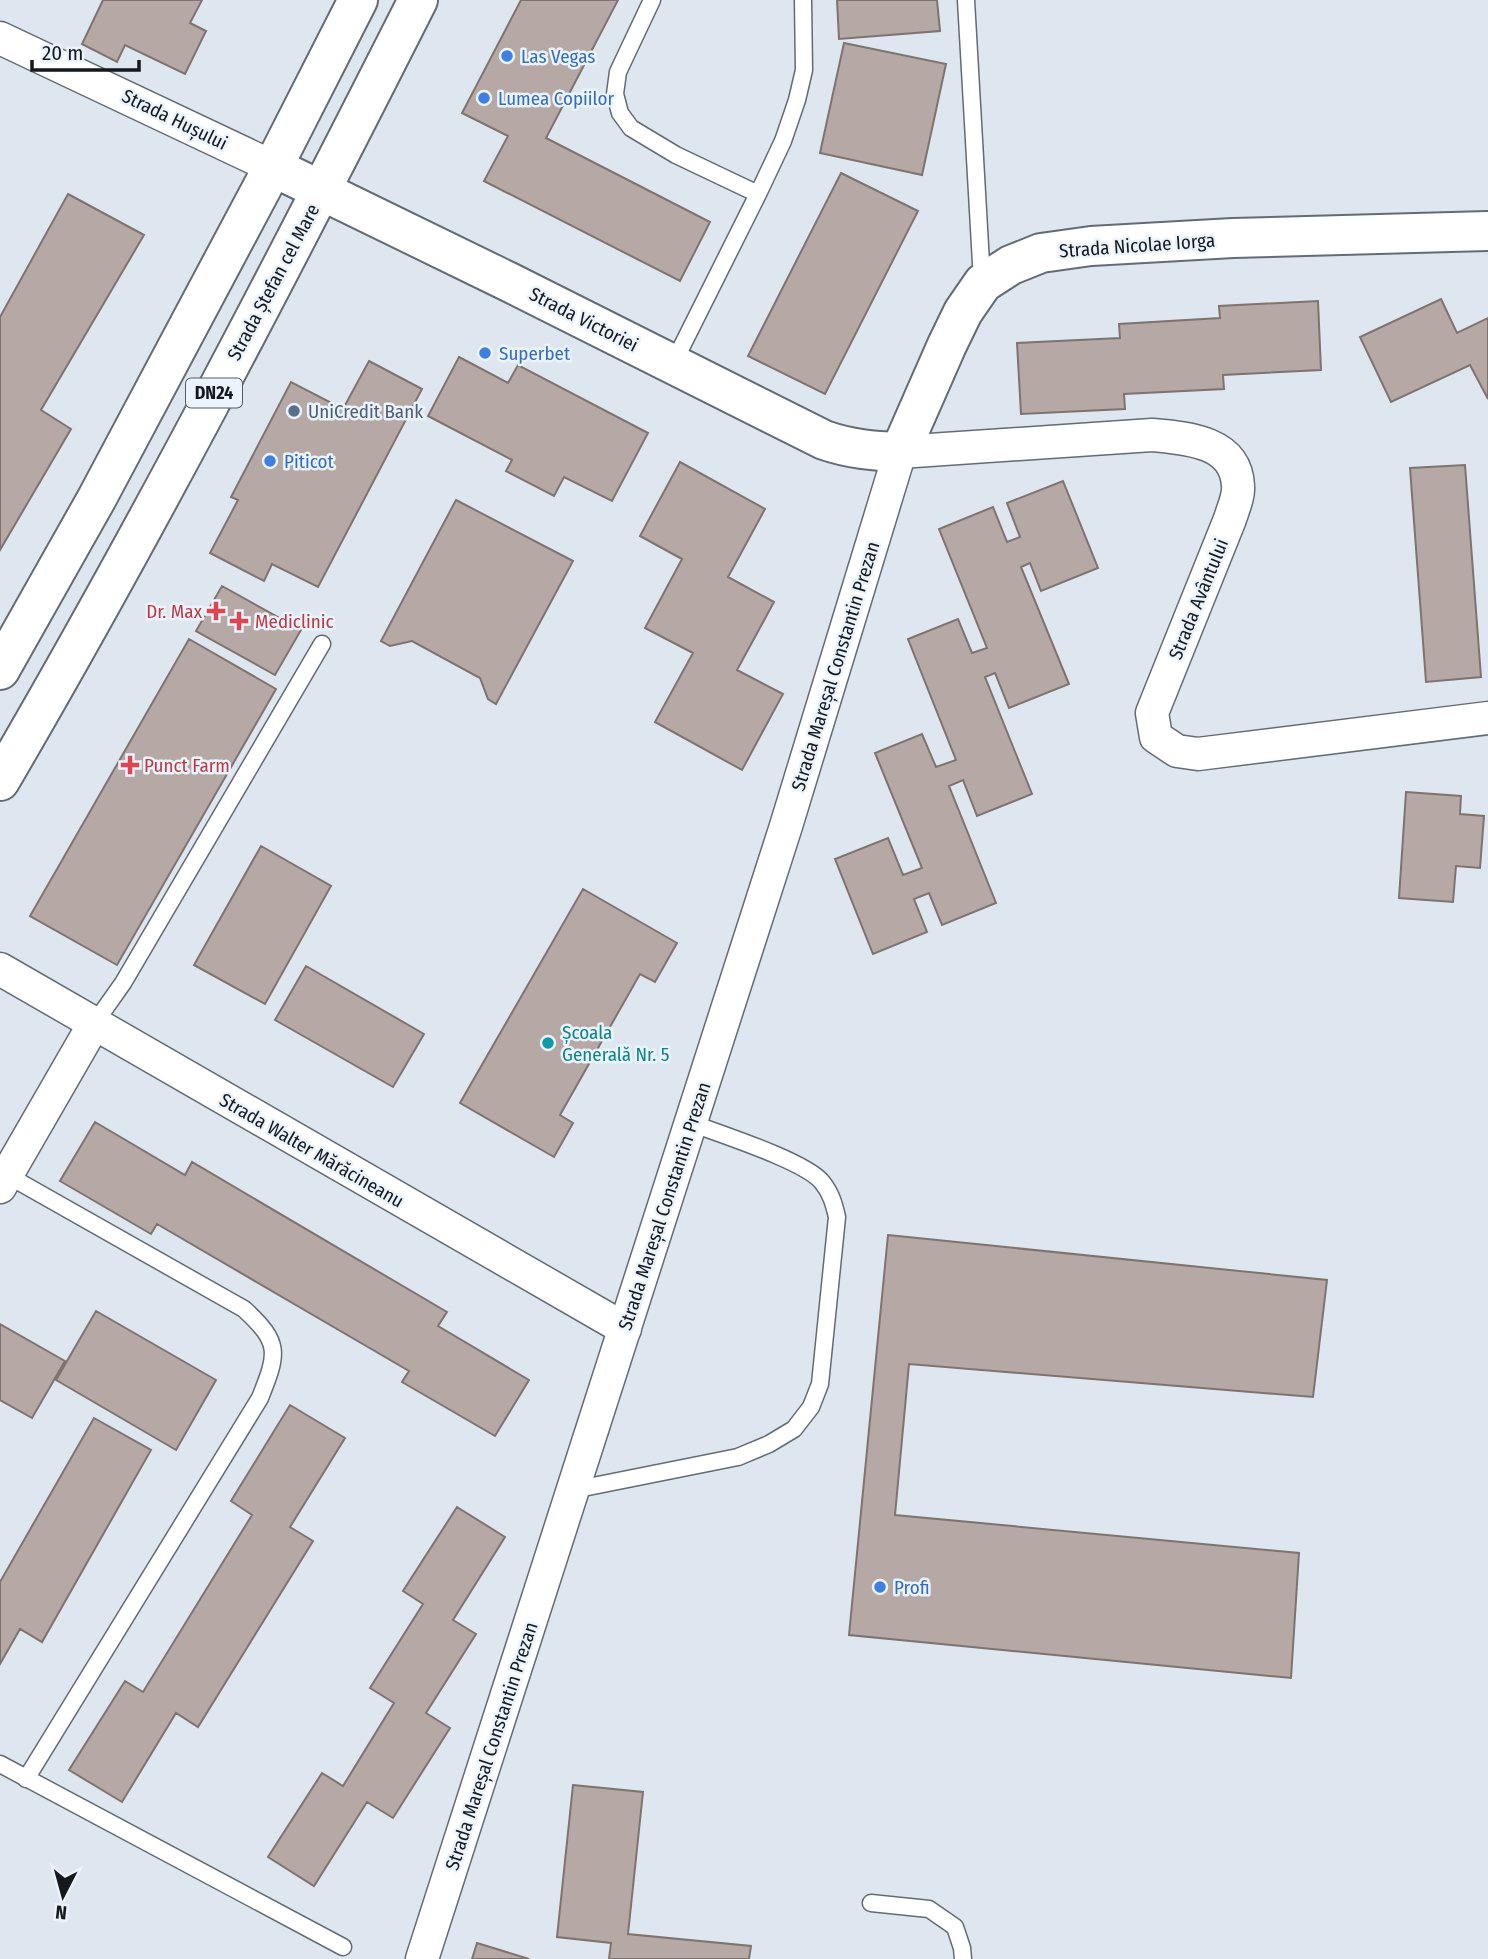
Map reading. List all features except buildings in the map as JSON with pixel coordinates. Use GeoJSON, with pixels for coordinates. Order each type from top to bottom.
{"type":"FeatureCollection","features":[{"type":"Feature","properties":{"kind":"main road","name":"DN24"},"geometry":{"type":"LineString","coordinates":[[0,670],[97,498],[273,167],[358,0]]}},
{"type":"Feature","properties":{"kind":"main road","name":"Strada Ștefan cel Mare"},"geometry":{"type":"LineString","coordinates":[[0,781],[141,531],[322,191],[418,0]]}},
{"type":"Feature","properties":{"kind":"main road","name":"Strada Victoriei"},"geometry":{"type":"LineString","coordinates":[[273,167],[824,440],[848,448],[900,452]]}},
{"type":"Feature","properties":{"kind":"main road","name":"Strada Nicolae Iorga"},"geometry":{"type":"LineString","coordinates":[[900,452],[963,312],[983,283],[1011,265],[1041,253],[1091,246],[1233,238],[1488,230]]}},
{"type":"Feature","properties":{"kind":"street","name":"Strada Hușului"},"geometry":{"type":"LineString","coordinates":[[0,38],[273,167]]}},
{"type":"Feature","properties":{"kind":"street","name":"Strada Avântului"},"geometry":{"type":"LineString","coordinates":[[900,452],[1152,435],[1191,438],[1218,449],[1235,466],[1239,488],[1230,519],[1152,713],[1156,737],[1177,751],[1198,754],[1488,718]]}},
{"type":"Feature","properties":{"kind":"street","name":"Strada Mareșal Constantin Prezan"},"geometry":{"type":"LineString","coordinates":[[422,1959],[691,1123],[900,452]]}},
{"type":"Feature","properties":{"kind":"street","name":"Strada Walter Mărăcineanu"},"geometry":{"type":"LineString","coordinates":[[0,969],[625,1329]]}},
{"type":"Feature","properties":{"kind":"street"},"geometry":{"type":"LineString","coordinates":[[3,1181],[94,1024]]}},
{"type":"Feature","properties":{"kind":"lane"},"geometry":{"type":"LineString","coordinates":[[652,0],[618,72],[615,94],[620,113],[631,128],[676,155],[758,194]]}},
{"type":"Feature","properties":{"kind":"lane"},"geometry":{"type":"LineString","coordinates":[[673,364],[783,141],[804,70],[803,0]]}},
{"type":"Feature","properties":{"kind":"lane"},"geometry":{"type":"LineString","coordinates":[[966,0],[983,283]]}},
{"type":"Feature","properties":{"kind":"lane"},"geometry":{"type":"LineString","coordinates":[[94,1024],[123,983],[322,644]]}},
{"type":"Feature","properties":{"kind":"lane"},"geometry":{"type":"LineString","coordinates":[[573,1490],[738,1457],[769,1444],[794,1429],[811,1408],[820,1384],[836,1217],[833,1198],[820,1180],[800,1166],[691,1123]]}},
{"type":"Feature","properties":{"kind":"lane"},"geometry":{"type":"LineString","coordinates":[[3,1181],[244,1309],[263,1326],[274,1346],[271,1370],[260,1398],[26,1779]]}},
{"type":"Feature","properties":{"kind":"lane"},"geometry":{"type":"LineString","coordinates":[[0,1764],[343,1947]]}},
{"type":"Feature","properties":{"kind":"lane"},"geometry":{"type":"LineString","coordinates":[[871,1903],[929,1909],[955,1927],[963,1959]]}},
{"type":"Feature","properties":{"kind":"place","name":"Las Vegas"},"geometry":{"type":"Point","coordinates":[507,56]}},
{"type":"Feature","properties":{"kind":"place","name":"Lumea Copiilor"},"geometry":{"type":"Point","coordinates":[484,98]}},
{"type":"Feature","properties":{"kind":"place","name":"Superbet"},"geometry":{"type":"Point","coordinates":[485,353]}},
{"type":"Feature","properties":{"kind":"place","name":"UniCredit Bank"},"geometry":{"type":"Point","coordinates":[294,411]}},
{"type":"Feature","properties":{"kind":"place","name":"Piticot"},"geometry":{"type":"Point","coordinates":[270,461]}},
{"type":"Feature","properties":{"kind":"place","name":"Dr. Max"},"geometry":{"type":"Point","coordinates":[216,611]}},
{"type":"Feature","properties":{"kind":"place","name":"Mediclinic"},"geometry":{"type":"Point","coordinates":[239,621]}},
{"type":"Feature","properties":{"kind":"place","name":"Punct Farm"},"geometry":{"type":"Point","coordinates":[130,765]}},
{"type":"Feature","properties":{"kind":"place","name":"Școala Generală Nr. 5"},"geometry":{"type":"Point","coordinates":[548,1043]}},
{"type":"Feature","properties":{"kind":"place","name":"Profi"},"geometry":{"type":"Point","coordinates":[880,1587]}}]}
